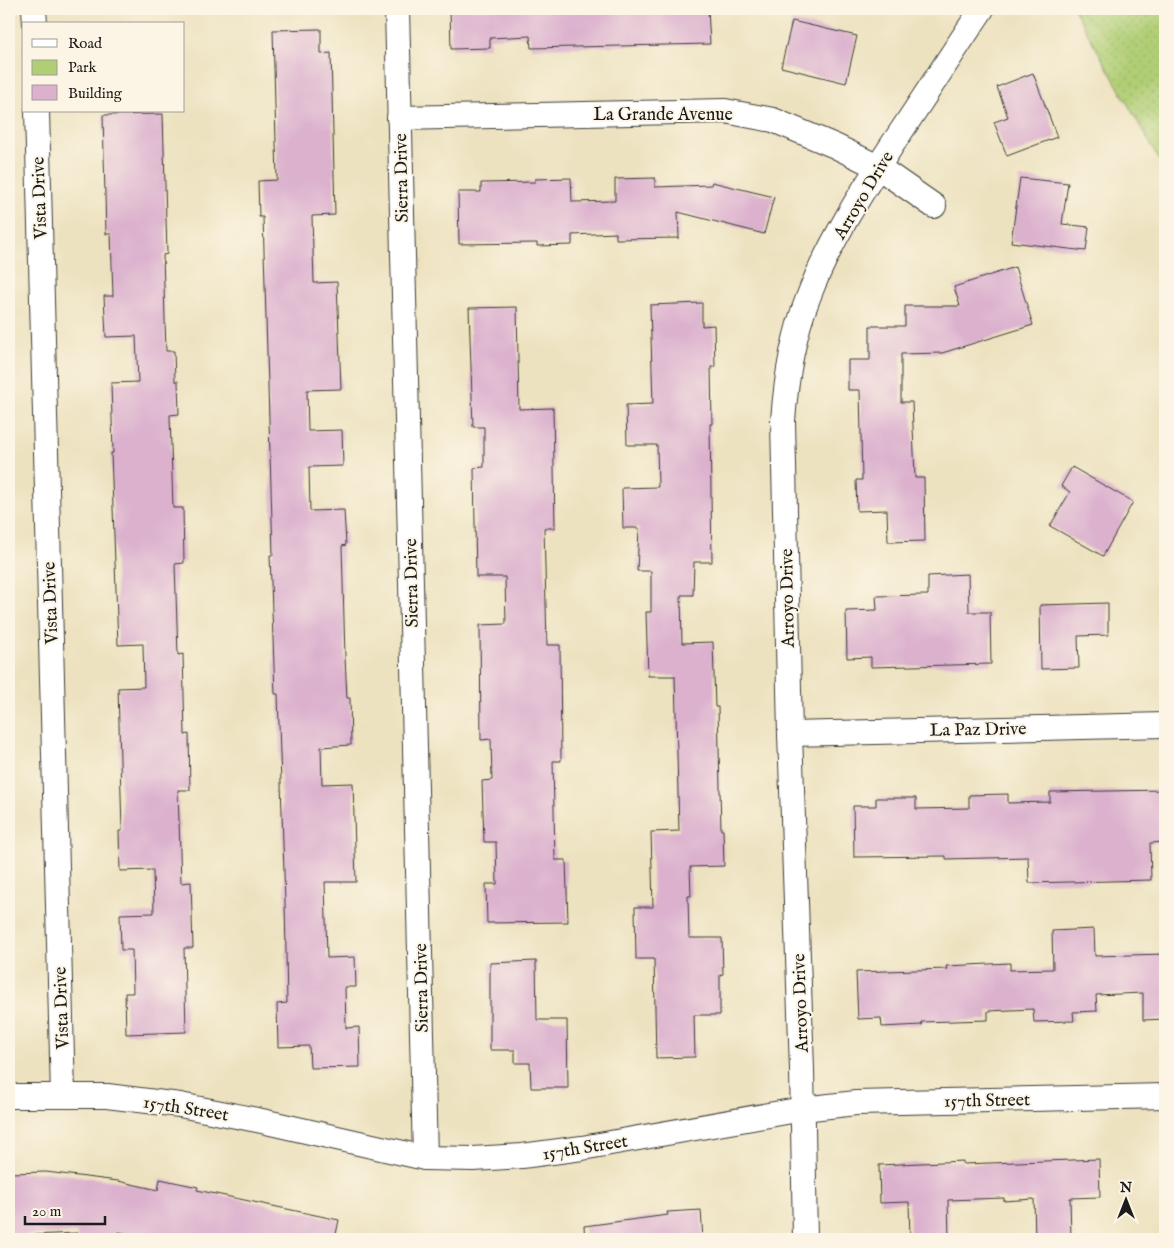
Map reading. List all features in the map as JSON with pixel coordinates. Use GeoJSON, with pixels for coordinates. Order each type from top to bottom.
{"type":"FeatureCollection","features":[{"type":"Feature","properties":{"kind":"street"},"geometry":{"type":"LineString","coordinates":[[34,9],[34,22]]}},
{"type":"Feature","properties":{"kind":"street","name":"Sierra Drive"},"geometry":{"type":"LineString","coordinates":[[397,9],[426,1158]]}},
{"type":"Feature","properties":{"kind":"street","name":"Arroyo Drive"},"geometry":{"type":"LineString","coordinates":[[805,1239],[803,1108],[790,734],[783,421],[785,386],[794,341],[808,298],[840,231],[878,167],[982,9]]}},
{"type":"Feature","properties":{"kind":"street","name":"Vista Drive"},"geometry":{"type":"LineString","coordinates":[[37,112],[63,1095]]}},
{"type":"Feature","properties":{"kind":"street","name":"La Grande Avenue"},"geometry":{"type":"LineString","coordinates":[[399,118],[725,112],[773,120],[835,146],[878,167],[934,206]]}},
{"type":"Feature","properties":{"kind":"street","name":"La Paz Drive"},"geometry":{"type":"LineString","coordinates":[[790,734],[1165,725]]}},
{"type":"Feature","properties":{"kind":"street","name":"157th Street"},"geometry":{"type":"LineString","coordinates":[[9,1096],[106,1096],[180,1104],[426,1158],[474,1159],[582,1148],[803,1108],[856,1103],[1165,1096]]}},
{"type":"Feature","properties":{"kind":"green space"},"geometry":{"type":"Polygon","coordinates":[[[1074,9],[1165,9],[1165,170],[1074,9]]]}},
{"type":"Feature","properties":{"kind":"building"},"geometry":{"type":"Polygon","coordinates":[[[450,9],[708,9],[710,44],[531,48],[530,36],[490,38],[490,48],[451,49],[450,9]]]}},
{"type":"Feature","properties":{"kind":"building"},"geometry":{"type":"Polygon","coordinates":[[[792,21],[857,36],[846,83],[781,67],[792,21]]]}},
{"type":"Feature","properties":{"kind":"building"},"geometry":{"type":"Polygon","coordinates":[[[321,29],[321,54],[331,53],[335,215],[312,216],[314,283],[337,282],[341,389],[307,390],[308,431],[342,430],[343,466],[309,467],[310,511],[344,510],[346,545],[342,546],[345,657],[347,698],[350,698],[351,745],[321,747],[322,784],[353,783],[356,882],[325,882],[327,958],[355,957],[356,987],[345,987],[346,1028],[359,1027],[360,1067],[310,1068],[309,1046],[278,1047],[277,1004],[287,1003],[285,902],[278,694],[275,694],[270,555],[273,555],[263,217],[259,217],[258,181],[277,180],[273,30],[321,29]]]}},
{"type":"Feature","properties":{"kind":"building"},"geometry":{"type":"Polygon","coordinates":[[[1033,73],[1057,137],[1007,156],[994,122],[1008,117],[997,87],[1033,73]]]}},
{"type":"Feature","properties":{"kind":"building"},"geometry":{"type":"Polygon","coordinates":[[[163,114],[167,254],[163,255],[166,351],[174,351],[175,381],[178,381],[179,414],[170,415],[173,508],[183,508],[184,563],[175,564],[178,655],[183,654],[185,735],[189,734],[190,790],[178,790],[181,883],[191,882],[193,948],[184,948],[186,1032],[126,1034],[125,993],[133,993],[132,950],[121,950],[120,914],[154,913],[153,870],[120,871],[119,831],[122,831],[118,688],[144,687],[143,644],[118,645],[111,453],[113,453],[111,383],[138,382],[136,336],[106,337],[104,296],[113,296],[111,234],[106,234],[103,115],[163,114]]]}},
{"type":"Feature","properties":{"kind":"building"},"geometry":{"type":"Polygon","coordinates":[[[571,178],[572,202],[615,201],[615,179],[655,178],[655,187],[711,185],[712,182],[774,197],[764,234],[678,212],[679,238],[616,239],[616,233],[572,235],[572,245],[537,246],[537,243],[459,244],[458,192],[481,192],[481,183],[535,182],[535,179],[571,178]]]}},
{"type":"Feature","properties":{"kind":"building"},"geometry":{"type":"Polygon","coordinates":[[[1020,178],[1068,183],[1062,224],[1089,227],[1086,251],[1011,242],[1020,178]]]}},
{"type":"Feature","properties":{"kind":"building"},"geometry":{"type":"Polygon","coordinates":[[[1015,267],[1033,325],[942,353],[901,354],[901,402],[912,402],[915,478],[924,478],[925,541],[888,542],[887,510],[857,511],[856,480],[862,480],[860,390],[848,390],[848,360],[870,360],[870,326],[905,326],[905,306],[960,306],[954,287],[1015,267]]]}},
{"type":"Feature","properties":{"kind":"building"},"geometry":{"type":"Polygon","coordinates":[[[702,303],[702,326],[714,325],[715,367],[711,367],[712,424],[710,424],[712,562],[694,562],[693,595],[681,595],[682,643],[713,642],[715,707],[718,707],[721,830],[723,830],[724,866],[690,867],[691,896],[688,896],[689,938],[722,938],[723,974],[720,975],[720,1015],[694,1015],[695,1057],[656,1058],[654,959],[636,959],[635,907],[653,907],[651,832],[679,831],[675,676],[648,676],[646,612],[651,612],[651,571],[637,571],[639,528],[623,528],[622,488],[658,487],[657,445],[627,445],[626,405],[653,404],[650,305],[702,303]]]}},
{"type":"Feature","properties":{"kind":"building"},"geometry":{"type":"Polygon","coordinates":[[[517,307],[519,409],[553,408],[555,528],[544,528],[547,645],[560,645],[561,761],[553,761],[555,860],[566,860],[568,922],[487,923],[486,884],[497,884],[496,842],[484,842],[482,781],[492,780],[491,739],[481,740],[480,625],[506,624],[505,577],[476,577],[474,468],[484,467],[484,427],[473,427],[469,308],[517,307]]]}},
{"type":"Feature","properties":{"kind":"building"},"geometry":{"type":"Polygon","coordinates":[[[1072,467],[1133,502],[1103,556],[1050,526],[1070,492],[1061,486],[1072,467]]]}},
{"type":"Feature","properties":{"kind":"building"},"geometry":{"type":"Polygon","coordinates":[[[968,574],[969,612],[990,612],[991,664],[871,667],[871,657],[847,658],[846,611],[877,610],[876,596],[928,595],[928,576],[968,574]]]}},
{"type":"Feature","properties":{"kind":"building"},"geometry":{"type":"Polygon","coordinates":[[[1108,603],[1108,635],[1078,636],[1079,668],[1041,669],[1040,605],[1108,603]]]}},
{"type":"Feature","properties":{"kind":"building"},"geometry":{"type":"Polygon","coordinates":[[[1165,790],[1165,842],[1150,843],[1151,880],[1029,883],[1028,857],[946,859],[946,856],[854,857],[853,806],[876,806],[876,798],[916,798],[916,809],[969,808],[969,795],[1008,794],[1008,803],[1050,802],[1050,792],[1165,790]]]}},
{"type":"Feature","properties":{"kind":"building"},"geometry":{"type":"Polygon","coordinates":[[[1094,929],[1095,956],[1165,954],[1165,1019],[1143,1020],[1143,993],[1096,995],[1097,1011],[1073,1012],[1074,1021],[1034,1022],[1033,1009],[988,1011],[988,1020],[921,1022],[922,1025],[882,1027],[881,1018],[858,1019],[856,972],[947,969],[946,966],[1010,963],[1010,970],[1053,969],[1052,931],[1094,929]]]}},
{"type":"Feature","properties":{"kind":"building"},"geometry":{"type":"Polygon","coordinates":[[[536,961],[537,1020],[567,1020],[568,1088],[531,1088],[530,1063],[515,1063],[515,1050],[490,1050],[490,963],[536,961]]]}},
{"type":"Feature","properties":{"kind":"building"},"geometry":{"type":"Polygon","coordinates":[[[1099,1159],[1100,1197],[1070,1198],[1071,1239],[1035,1239],[1034,1199],[1004,1201],[1004,1198],[948,1200],[949,1239],[910,1239],[909,1202],[880,1203],[879,1165],[963,1161],[963,1164],[1099,1159]]]}},
{"type":"Feature","properties":{"kind":"building"},"geometry":{"type":"Polygon","coordinates":[[[46,1172],[118,1181],[158,1190],[160,1179],[198,1187],[197,1190],[339,1220],[335,1239],[155,1239],[119,1232],[118,1239],[77,1239],[77,1233],[9,1236],[9,1173],[46,1172]]]}},
{"type":"Feature","properties":{"kind":"building"},"geometry":{"type":"Polygon","coordinates":[[[701,1210],[703,1239],[585,1239],[584,1226],[668,1215],[667,1212],[701,1210]]]}}]}
